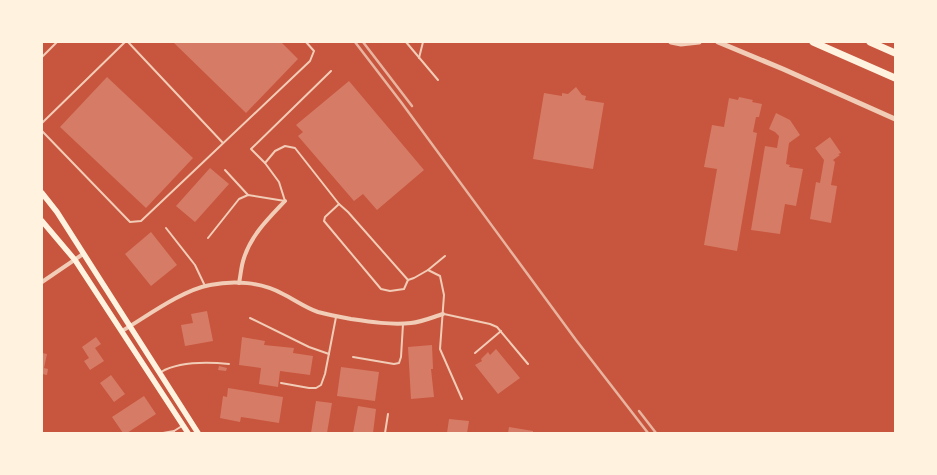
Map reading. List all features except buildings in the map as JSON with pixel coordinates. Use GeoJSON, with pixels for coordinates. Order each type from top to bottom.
{"type":"FeatureCollection","features":[{"type":"Feature","properties":{"kind":"highway"},"geometry":{"type":"LineString","coordinates":[[813,42],[895,78]]}},
{"type":"Feature","properties":{"kind":"highway"},"geometry":{"type":"LineString","coordinates":[[870,42],[895,53]]}},
{"type":"Feature","properties":{"kind":"main road"},"geometry":{"type":"LineString","coordinates":[[42,193],[57,212],[198,433]]}},
{"type":"Feature","properties":{"kind":"main road"},"geometry":{"type":"LineString","coordinates":[[42,221],[75,260],[188,433]]}},
{"type":"Feature","properties":{"kind":"street"},"geometry":{"type":"LineString","coordinates":[[670,42],[681,44],[699,42]]}},
{"type":"Feature","properties":{"kind":"street"},"geometry":{"type":"LineString","coordinates":[[718,42],[895,118]]}},
{"type":"Feature","properties":{"kind":"street"},"geometry":{"type":"LineString","coordinates":[[240,283],[244,258],[254,237],[261,227],[286,201]]}},
{"type":"Feature","properties":{"kind":"street"},"geometry":{"type":"LineString","coordinates":[[42,282],[83,254]]}},
{"type":"Feature","properties":{"kind":"street"},"geometry":{"type":"LineString","coordinates":[[122,331],[195,288],[224,283],[251,284],[273,289],[318,312],[380,323],[412,323],[443,314]]}},
{"type":"Feature","properties":{"kind":"lane"},"geometry":{"type":"LineString","coordinates":[[42,57],[57,42]]}},
{"type":"Feature","properties":{"kind":"lane"},"geometry":{"type":"LineString","coordinates":[[42,124],[127,42],[223,143]]}},
{"type":"Feature","properties":{"kind":"lane"},"geometry":{"type":"LineString","coordinates":[[42,131],[130,222],[141,221],[310,61],[314,51],[306,42]]}},
{"type":"Feature","properties":{"kind":"lane"},"geometry":{"type":"LineString","coordinates":[[406,42],[438,80]]}},
{"type":"Feature","properties":{"kind":"lane"},"geometry":{"type":"LineString","coordinates":[[419,58],[423,42]]}},
{"type":"Feature","properties":{"kind":"lane"},"geometry":{"type":"LineString","coordinates":[[286,201],[278,182],[265,163],[251,148],[331,71]]}},
{"type":"Feature","properties":{"kind":"lane"},"geometry":{"type":"LineString","coordinates":[[265,163],[275,150],[285,146],[295,148],[339,204],[408,280]]}},
{"type":"Feature","properties":{"kind":"lane"},"geometry":{"type":"LineString","coordinates":[[225,170],[248,195]]}},
{"type":"Feature","properties":{"kind":"lane"},"geometry":{"type":"LineString","coordinates":[[208,238],[239,199],[248,195],[286,201]]}},
{"type":"Feature","properties":{"kind":"lane"},"geometry":{"type":"LineString","coordinates":[[339,204],[325,217],[324,221],[381,289],[390,291],[404,289],[408,280],[428,270],[445,256]]}},
{"type":"Feature","properties":{"kind":"lane"},"geometry":{"type":"LineString","coordinates":[[166,228],[195,264],[205,286]]}},
{"type":"Feature","properties":{"kind":"lane"},"geometry":{"type":"LineString","coordinates":[[428,270],[440,276],[444,295],[440,349],[462,399]]}},
{"type":"Feature","properties":{"kind":"lane"},"geometry":{"type":"LineString","coordinates":[[443,314],[490,324],[497,327],[502,331],[528,364]]}},
{"type":"Feature","properties":{"kind":"lane"},"geometry":{"type":"LineString","coordinates":[[281,383],[309,388],[316,388],[321,385],[325,374],[336,316]]}},
{"type":"Feature","properties":{"kind":"lane"},"geometry":{"type":"LineString","coordinates":[[250,318],[309,347],[329,354]]}},
{"type":"Feature","properties":{"kind":"lane"},"geometry":{"type":"LineString","coordinates":[[354,357],[394,364],[399,363],[401,357],[403,323]]}},
{"type":"Feature","properties":{"kind":"lane"},"geometry":{"type":"LineString","coordinates":[[475,353],[502,331]]}},
{"type":"Feature","properties":{"kind":"lane"},"geometry":{"type":"LineString","coordinates":[[160,373],[170,367],[208,362],[229,364]]}},
{"type":"Feature","properties":{"kind":"lane"},"geometry":{"type":"LineString","coordinates":[[385,433],[388,414]]}},
{"type":"Feature","properties":{"kind":"lane"},"geometry":{"type":"LineString","coordinates":[[163,433],[174,432],[183,426]]}},
{"type":"Feature","properties":{"kind":"railway"},"geometry":{"type":"LineString","coordinates":[[355,42],[401,102],[576,340],[648,433]]}},
{"type":"Feature","properties":{"kind":"railway"},"geometry":{"type":"LineString","coordinates":[[363,42],[412,106]]}},
{"type":"Feature","properties":{"kind":"railway"},"geometry":{"type":"LineString","coordinates":[[639,411],[656,433]]}}]}
